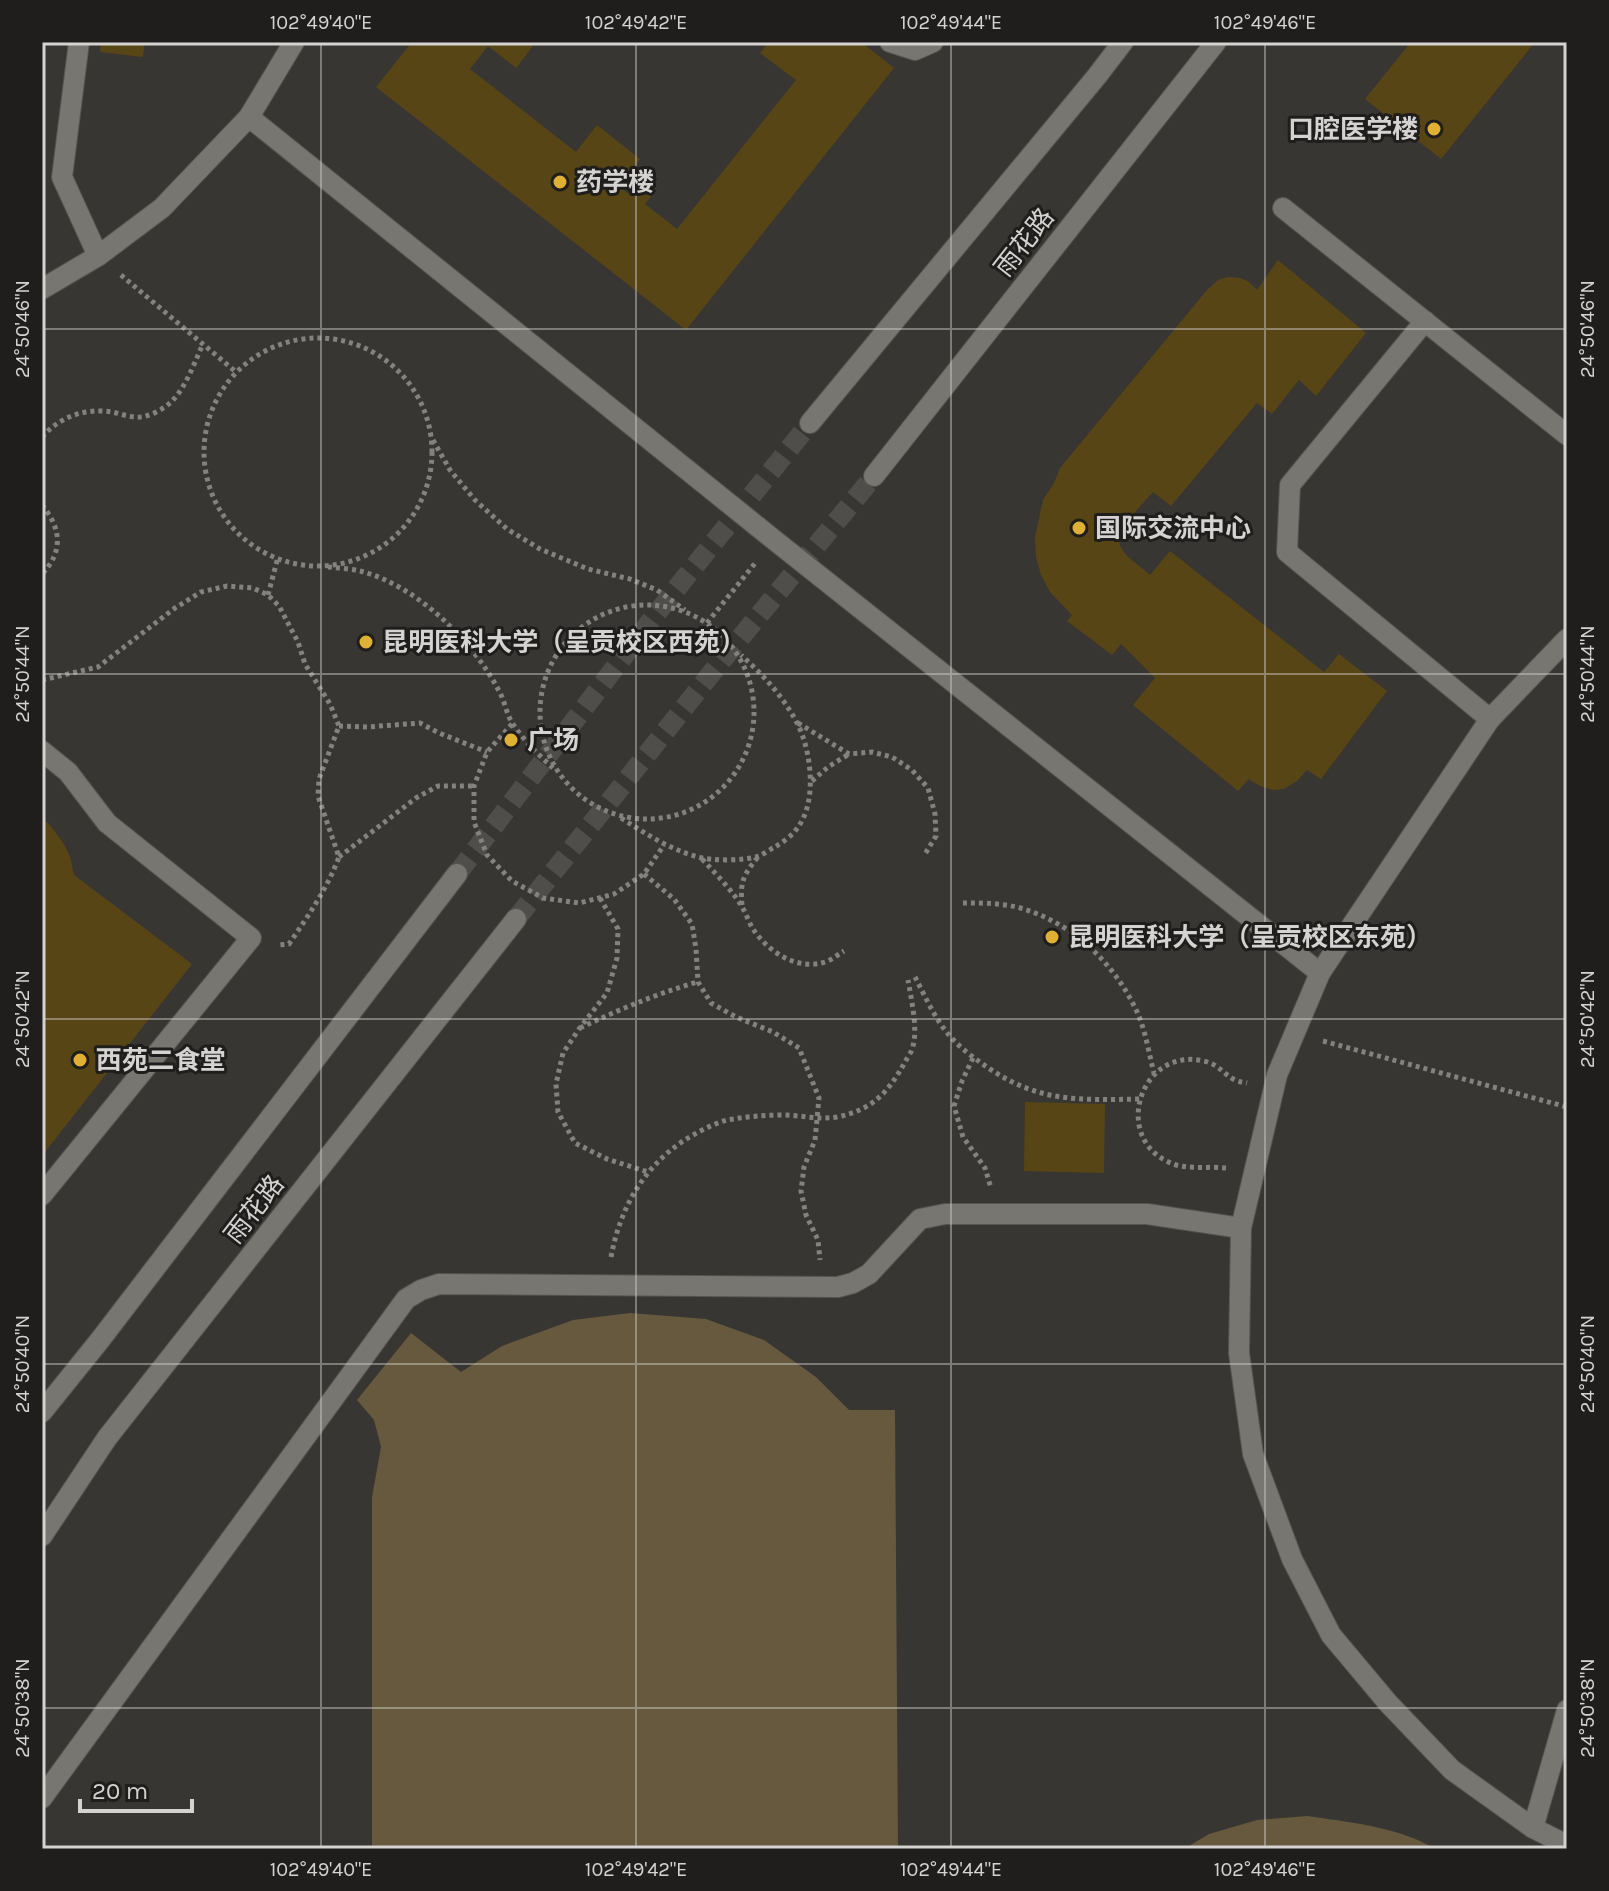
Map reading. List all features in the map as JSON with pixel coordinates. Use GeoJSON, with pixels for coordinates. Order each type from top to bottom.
{"type":"FeatureCollection","features":[{"type":"Feature","properties":{"kind":"street"},"geometry":{"type":"LineString","coordinates":[[79,42],[62,177],[98,256]]}},
{"type":"Feature","properties":{"kind":"street"},"geometry":{"type":"LineString","coordinates":[[42,289],[98,256],[162,208],[249,117],[294,42]]}},
{"type":"Feature","properties":{"kind":"street"},"geometry":{"type":"LineString","coordinates":[[890,42],[915,50],[933,42]]}},
{"type":"Feature","properties":{"kind":"street","name":"雨花路"},"geometry":{"type":"LineString","coordinates":[[810,423],[1123,42]]}},
{"type":"Feature","properties":{"kind":"street","name":"雨花路"},"geometry":{"type":"LineString","coordinates":[[874,476],[1216,42]]}},
{"type":"Feature","properties":{"kind":"street"},"geometry":{"type":"LineString","coordinates":[[249,117],[773,539],[1320,973]]}},
{"type":"Feature","properties":{"kind":"street"},"geometry":{"type":"LineString","coordinates":[[1283,208],[1567,435]]}},
{"type":"Feature","properties":{"kind":"street"},"geometry":{"type":"LineString","coordinates":[[1425,321],[1290,485],[1287,552],[1490,719]]}},
{"type":"Feature","properties":{"kind":"street"},"geometry":{"type":"LineString","coordinates":[[1567,639],[1490,719],[1320,973],[1277,1075],[1241,1228],[1239,1353],[1253,1454],[1292,1559],[1331,1635],[1388,1703],[1452,1770],[1533,1828],[1567,1845]]}},
{"type":"Feature","properties":{"kind":"street"},"geometry":{"type":"LineString","coordinates":[[42,751],[68,772],[107,823],[251,938],[42,1195]]}},
{"type":"Feature","properties":{"kind":"street","name":"雨花路"},"geometry":{"type":"LineString","coordinates":[[42,1412],[110,1328],[457,874]]}},
{"type":"Feature","properties":{"kind":"street","name":"雨花路"},"geometry":{"type":"LineString","coordinates":[[42,1536],[107,1438],[516,919]]}},
{"type":"Feature","properties":{"kind":"street"},"geometry":{"type":"LineString","coordinates":[[42,1798],[406,1299],[421,1290],[439,1284],[838,1287],[869,1274],[920,1219],[945,1214],[1147,1214],[1241,1228]]}},
{"type":"Feature","properties":{"kind":"street"},"geometry":{"type":"LineString","coordinates":[[1533,1828],[1567,1710]]}},
{"type":"Feature","properties":{"kind":"path"},"geometry":{"type":"LineString","coordinates":[[98,256],[236,372]]}},
{"type":"Feature","properties":{"kind":"path"},"geometry":{"type":"LineString","coordinates":[[742,906],[740,886],[746,871],[759,856],[782,842],[798,827],[807,806],[811,782],[807,753],[797,723],[763,675],[707,623],[657,590],[630,579],[588,569],[540,549],[507,529],[475,500],[450,470],[432,439],[420,398],[393,365],[355,344],[313,338],[271,348],[236,372],[216,400],[205,432],[205,466],[214,498],[232,527],[258,549],[289,562],[364,572],[398,587],[428,606],[453,629],[481,663],[499,691],[512,724],[583,799],[664,845],[701,858],[731,860],[759,856]]}},
{"type":"Feature","properties":{"kind":"path"},"geometry":{"type":"LineString","coordinates":[[42,437],[65,418],[105,411],[138,418],[172,402],[183,387],[203,344]]}},
{"type":"Feature","properties":{"kind":"path"},"geometry":{"type":"LineString","coordinates":[[323,566],[356,560],[387,544],[411,520],[430,482],[432,439]]}},
{"type":"Feature","properties":{"kind":"path"},"geometry":{"type":"LineString","coordinates":[[42,505],[58,533],[57,546],[42,574]]}},
{"type":"Feature","properties":{"kind":"path"},"geometry":{"type":"LineString","coordinates":[[707,623],[773,539]]}},
{"type":"Feature","properties":{"kind":"path"},"geometry":{"type":"LineString","coordinates":[[268,595],[278,557]]}},
{"type":"Feature","properties":{"kind":"path"},"geometry":{"type":"LineString","coordinates":[[42,680],[98,667],[201,592],[227,586],[253,588],[268,595],[279,606],[298,642],[305,664],[330,704],[339,726],[319,779],[318,796],[339,857]]}},
{"type":"Feature","properties":{"kind":"path"},"geometry":{"type":"LineString","coordinates":[[557,772],[543,741],[539,707],[546,673],[564,644],[590,621],[622,608],[656,605],[690,613]]}},
{"type":"Feature","properties":{"kind":"path"},"geometry":{"type":"LineString","coordinates":[[617,816],[654,820],[691,811],[722,790],[745,759],[755,723],[752,686],[737,652]]}},
{"type":"Feature","properties":{"kind":"path"},"geometry":{"type":"LineString","coordinates":[[339,726],[420,723],[487,752]]}},
{"type":"Feature","properties":{"kind":"path"},"geometry":{"type":"LineString","coordinates":[[797,723],[849,754]]}},
{"type":"Feature","properties":{"kind":"path"},"geometry":{"type":"LineString","coordinates":[[512,724],[487,752],[474,786],[474,822],[487,855],[512,881],[543,898],[579,903],[614,894],[644,874],[664,845]]}},
{"type":"Feature","properties":{"kind":"path"},"geometry":{"type":"LineString","coordinates":[[811,782],[849,754],[872,752],[892,757],[912,770],[928,788],[935,814],[936,836],[925,854]]}},
{"type":"Feature","properties":{"kind":"path"},"geometry":{"type":"LineString","coordinates":[[251,938],[274,945],[289,944],[316,904],[339,857],[416,798],[438,786],[474,786]]}},
{"type":"Feature","properties":{"kind":"path"},"geometry":{"type":"LineString","coordinates":[[701,858],[727,885],[767,947],[787,960],[812,965],[844,951]]}},
{"type":"Feature","properties":{"kind":"path"},"geometry":{"type":"LineString","coordinates":[[644,874],[674,899],[692,924],[698,982],[711,1003],[773,1032],[799,1048],[819,1098],[815,1140],[804,1167],[801,1191],[806,1215],[818,1240],[820,1287]]}},
{"type":"Feature","properties":{"kind":"path"},"geometry":{"type":"LineString","coordinates":[[600,898],[618,929],[617,958],[607,993],[563,1053],[556,1084],[558,1112],[575,1143],[607,1159],[648,1172]]}},
{"type":"Feature","properties":{"kind":"path"},"geometry":{"type":"LineString","coordinates":[[963,903],[994,903],[1024,909],[1075,934],[1100,957],[1122,985],[1138,1015],[1154,1074]]}},
{"type":"Feature","properties":{"kind":"path"},"geometry":{"type":"LineString","coordinates":[[915,977],[948,1035],[973,1058],[1007,1081],[1037,1093],[1079,1099],[1140,1099]]}},
{"type":"Feature","properties":{"kind":"path"},"geometry":{"type":"LineString","coordinates":[[609,1286],[611,1255],[618,1225],[630,1197],[648,1172],[669,1151],[723,1121],[754,1116],[837,1117],[874,1104],[894,1083],[913,1046],[914,1021],[908,980]]}},
{"type":"Feature","properties":{"kind":"path"},"geometry":{"type":"LineString","coordinates":[[579,1029],[625,1007],[698,982]]}},
{"type":"Feature","properties":{"kind":"path"},"geometry":{"type":"LineString","coordinates":[[1295,1034],[1567,1107]]}},
{"type":"Feature","properties":{"kind":"path"},"geometry":{"type":"LineString","coordinates":[[973,1058],[954,1106],[963,1137],[985,1168],[992,1214]]}},
{"type":"Feature","properties":{"kind":"path"},"geometry":{"type":"LineString","coordinates":[[1254,1171],[1206,1166],[1188,1168],[1171,1163],[1155,1154],[1144,1140],[1138,1123],[1138,1106],[1143,1088],[1154,1074],[1169,1064],[1186,1060],[1204,1061],[1221,1068],[1234,1079],[1273,1091]]}},
{"type":"Feature","properties":{"kind":"shaded area"},"geometry":{"type":"Polygon","coordinates":[[[630,1313],[706,1319],[764,1340],[816,1377],[849,1410],[895,1410],[898,1849],[372,1849],[372,1497],[381,1447],[374,1420],[357,1400],[411,1333],[461,1372],[502,1346],[573,1320],[630,1313]]]}},
{"type":"Feature","properties":{"kind":"shaded area"},"geometry":{"type":"Polygon","coordinates":[[[1307,1816],[1390,1830],[1435,1849],[1184,1849],[1209,1834],[1257,1820],[1307,1816]]]}},
{"type":"Feature","properties":{"kind":"building"},"geometry":{"type":"Polygon","coordinates":[[[101,42],[145,42],[143,57],[100,52],[101,42]]]}},
{"type":"Feature","properties":{"kind":"building","name":"药学楼"},"geometry":{"type":"Polygon","coordinates":[[[412,42],[536,42],[516,68],[488,46],[470,69],[576,152],[597,125],[640,159],[618,186],[629,194],[643,177],[657,189],[645,204],[677,229],[796,80],[760,53],[769,42],[861,42],[894,68],[686,330],[376,87],[412,42]]]}},
{"type":"Feature","properties":{"kind":"building","name":"口腔医学楼"},"geometry":{"type":"Polygon","coordinates":[[[1411,42],[1535,42],[1441,159],[1365,99],[1411,42]]]}},
{"type":"Feature","properties":{"kind":"building","name":"国际交流中心"},"geometry":{"type":"Polygon","coordinates":[[[1278,260],[1366,333],[1316,396],[1299,380],[1272,414],[1257,403],[1171,506],[1153,492],[1125,523],[1119,533],[1120,546],[1150,575],[1170,551],[1324,672],[1339,654],[1387,691],[1321,779],[1307,770],[1284,789],[1273,790],[1249,779],[1238,791],[1133,705],[1155,678],[1121,644],[1112,655],[1067,621],[1072,615],[1050,592],[1041,575],[1035,537],[1043,500],[1060,468],[1207,290],[1218,280],[1228,277],[1249,282],[1257,290],[1278,260]]]}},
{"type":"Feature","properties":{"kind":"building","name":"西苑二食堂"},"geometry":{"type":"Polygon","coordinates":[[[42,818],[64,844],[74,875],[192,964],[42,1156],[42,818]]]}},
{"type":"Feature","properties":{"kind":"building"},"geometry":{"type":"Polygon","coordinates":[[[1025,1102],[1105,1104],[1104,1173],[1024,1171],[1025,1102]]]}},
{"type":"Feature","properties":{"kind":"tunnel"},"geometry":{"type":"LineString","coordinates":[[457,874],[656,614],[810,423]]}},
{"type":"Feature","properties":{"kind":"tunnel"},"geometry":{"type":"LineString","coordinates":[[516,919],[718,665],[874,476]]}},
{"type":"Feature","properties":{"kind":"place","name":"口腔医学楼"},"geometry":{"type":"Point","coordinates":[1434,129]}},
{"type":"Feature","properties":{"kind":"place","name":"药学楼"},"geometry":{"type":"Point","coordinates":[560,182]}},
{"type":"Feature","properties":{"kind":"place","name":"国际交流中心"},"geometry":{"type":"Point","coordinates":[1079,528]}},
{"type":"Feature","properties":{"kind":"place","name":"昆明医科大学（呈贡校区西苑）"},"geometry":{"type":"Point","coordinates":[366,642]}},
{"type":"Feature","properties":{"kind":"place","name":"广场"},"geometry":{"type":"Point","coordinates":[511,740]}},
{"type":"Feature","properties":{"kind":"place","name":"昆明医科大学（呈贡校区东苑）"},"geometry":{"type":"Point","coordinates":[1052,937]}},
{"type":"Feature","properties":{"kind":"place","name":"西苑二食堂"},"geometry":{"type":"Point","coordinates":[80,1060]}}]}
